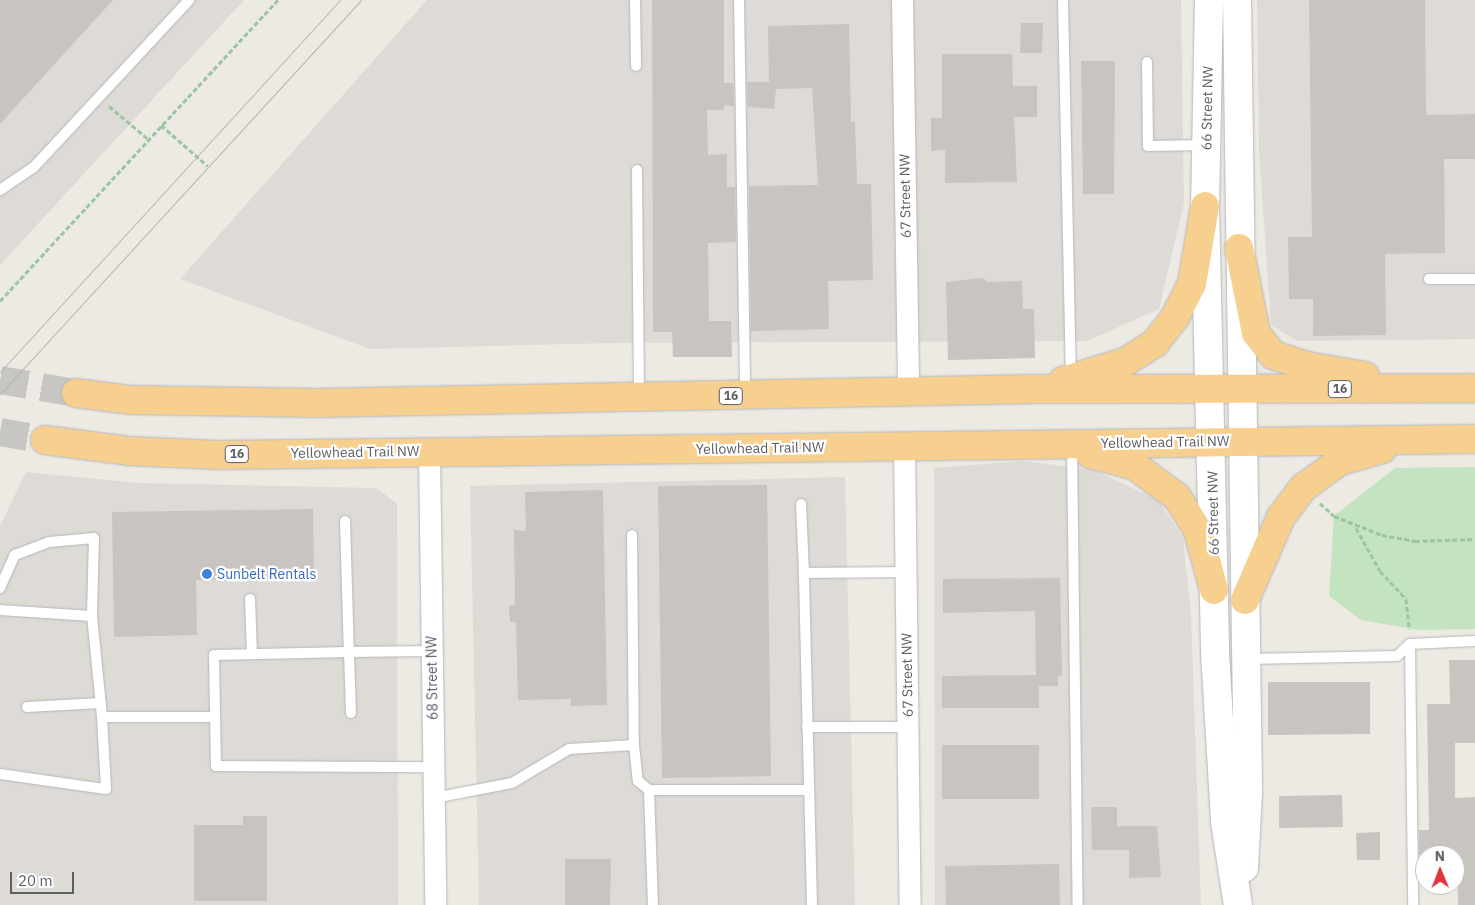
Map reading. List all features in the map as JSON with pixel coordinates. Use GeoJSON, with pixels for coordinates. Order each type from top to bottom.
{"type":"FeatureCollection","features":[{"type":"Feature","properties":{"kind":"highway"},"geometry":{"type":"LineString","coordinates":[[1071,384],[1125,362],[1155,343],[1176,317],[1192,284],[1205,206]]}},
{"type":"Feature","properties":{"kind":"highway"},"geometry":{"type":"LineString","coordinates":[[1239,248],[1256,333],[1273,355],[1307,366],[1438,389]]}},
{"type":"Feature","properties":{"kind":"highway","name":"16"},"geometry":{"type":"LineString","coordinates":[[76,393],[130,400],[221,402],[908,393],[1035,389],[1071,384],[1210,390],[1475,388]]}},
{"type":"Feature","properties":{"kind":"highway","name":"Yellowhead Trail NW"},"geometry":{"type":"LineString","coordinates":[[46,440],[128,451],[209,454],[1031,445],[1072,448],[1242,440],[1475,439]]}},
{"type":"Feature","properties":{"kind":"highway"},"geometry":{"type":"LineString","coordinates":[[1245,600],[1281,517],[1304,487],[1340,461],[1414,440]]}},
{"type":"Feature","properties":{"kind":"highway"},"geometry":{"type":"LineString","coordinates":[[1072,448],[1122,461],[1146,473],[1177,497],[1198,531],[1214,590]]}},
{"type":"Feature","properties":{"kind":"main road","name":"66 Street NW"},"geometry":{"type":"LineString","coordinates":[[1208,0],[1205,206],[1214,590],[1225,822],[1238,905]]}},
{"type":"Feature","properties":{"kind":"main road"},"geometry":{"type":"LineString","coordinates":[[1237,0],[1248,792],[1242,905]]}},
{"type":"Feature","properties":{"kind":"street","name":"67 Street NW"},"geometry":{"type":"LineString","coordinates":[[902,0],[908,393]]}},
{"type":"Feature","properties":{"kind":"street","name":"67 Street NW"},"geometry":{"type":"LineString","coordinates":[[904,446],[910,905]]}},
{"type":"Feature","properties":{"kind":"street","name":"68 Street NW"},"geometry":{"type":"LineString","coordinates":[[429,451],[435,905]]}},
{"type":"Feature","properties":{"kind":"lane"},"geometry":{"type":"LineString","coordinates":[[0,190],[34,167],[189,0]]}},
{"type":"Feature","properties":{"kind":"lane"},"geometry":{"type":"LineString","coordinates":[[635,0],[636,66]]}},
{"type":"Feature","properties":{"kind":"lane"},"geometry":{"type":"LineString","coordinates":[[739,0],[745,396]]}},
{"type":"Feature","properties":{"kind":"lane"},"geometry":{"type":"LineString","coordinates":[[1063,0],[1071,384]]}},
{"type":"Feature","properties":{"kind":"lane"},"geometry":{"type":"LineString","coordinates":[[1147,62],[1148,146],[1206,145]]}},
{"type":"Feature","properties":{"kind":"lane"},"geometry":{"type":"LineString","coordinates":[[637,170],[639,398]]}},
{"type":"Feature","properties":{"kind":"lane"},"geometry":{"type":"LineString","coordinates":[[1429,279],[1475,279]]}},
{"type":"Feature","properties":{"kind":"lane"},"geometry":{"type":"LineString","coordinates":[[1072,448],[1078,905]]}},
{"type":"Feature","properties":{"kind":"lane"},"geometry":{"type":"LineString","coordinates":[[801,504],[812,905]]}},
{"type":"Feature","properties":{"kind":"lane"},"geometry":{"type":"LineString","coordinates":[[345,521],[351,712]]}},
{"type":"Feature","properties":{"kind":"lane"},"geometry":{"type":"LineString","coordinates":[[632,535],[634,744],[638,782],[649,790],[808,790]]}},
{"type":"Feature","properties":{"kind":"lane"},"geometry":{"type":"LineString","coordinates":[[0,588],[15,555],[49,542],[94,538],[92,616],[101,703],[106,789],[0,774]]}},
{"type":"Feature","properties":{"kind":"lane"},"geometry":{"type":"LineString","coordinates":[[804,573],[906,572]]}},
{"type":"Feature","properties":{"kind":"lane"},"geometry":{"type":"LineString","coordinates":[[250,599],[252,654]]}},
{"type":"Feature","properties":{"kind":"lane"},"geometry":{"type":"LineString","coordinates":[[0,610],[92,616]]}},
{"type":"Feature","properties":{"kind":"lane"},"geometry":{"type":"LineString","coordinates":[[1246,659],[1397,656],[1410,644],[1475,641]]}},
{"type":"Feature","properties":{"kind":"lane"},"geometry":{"type":"LineString","coordinates":[[1410,644],[1413,905]]}},
{"type":"Feature","properties":{"kind":"lane"},"geometry":{"type":"LineString","coordinates":[[432,651],[214,655],[216,766],[433,767]]}},
{"type":"Feature","properties":{"kind":"lane"},"geometry":{"type":"LineString","coordinates":[[27,707],[101,703]]}},
{"type":"Feature","properties":{"kind":"lane"},"geometry":{"type":"LineString","coordinates":[[102,717],[215,717]]}},
{"type":"Feature","properties":{"kind":"lane"},"geometry":{"type":"LineString","coordinates":[[807,727],[908,727]]}},
{"type":"Feature","properties":{"kind":"lane"},"geometry":{"type":"LineString","coordinates":[[434,798],[512,783],[569,749],[634,744]]}},
{"type":"Feature","properties":{"kind":"lane"},"geometry":{"type":"LineString","coordinates":[[649,790],[653,905]]}},
{"type":"Feature","properties":{"kind":"path"},"geometry":{"type":"LineString","coordinates":[[0,301],[278,0]]}},
{"type":"Feature","properties":{"kind":"path"},"geometry":{"type":"LineString","coordinates":[[99,97],[148,139]]}},
{"type":"Feature","properties":{"kind":"path"},"geometry":{"type":"LineString","coordinates":[[161,125],[208,166]]}},
{"type":"Feature","properties":{"kind":"path"},"geometry":{"type":"LineString","coordinates":[[1304,487],[1334,516],[1356,527],[1415,541],[1475,539]]}},
{"type":"Feature","properties":{"kind":"path"},"geometry":{"type":"LineString","coordinates":[[1356,527],[1380,571],[1406,599],[1410,644]]}},
{"type":"Feature","properties":{"kind":"shaded area"},"geometry":{"type":"Polygon","coordinates":[[[0,0],[244,0],[1,264],[0,264],[0,0]]]}},
{"type":"Feature","properties":{"kind":"shaded area"},"geometry":{"type":"Polygon","coordinates":[[[427,0],[1181,0],[1184,203],[1159,309],[1087,341],[615,343],[370,349],[180,279],[427,0]]]}},
{"type":"Feature","properties":{"kind":"shaded area"},"geometry":{"type":"Polygon","coordinates":[[[1257,0],[1475,0],[1475,339],[1297,341],[1271,325],[1259,150],[1257,0]]]}},
{"type":"Feature","properties":{"kind":"shaded area"},"geometry":{"type":"Polygon","coordinates":[[[1023,461],[1094,470],[1158,500],[1183,538],[1191,615],[1201,905],[935,905],[934,468],[1023,461]]]}},
{"type":"Feature","properties":{"kind":"shaded area"},"geometry":{"type":"Polygon","coordinates":[[[26,472],[138,483],[377,488],[397,504],[398,905],[0,905],[0,526],[26,472]]]}},
{"type":"Feature","properties":{"kind":"shaded area"},"geometry":{"type":"Polygon","coordinates":[[[845,477],[855,905],[479,905],[470,486],[845,477]]]}},
{"type":"Feature","properties":{"kind":"green space"},"geometry":{"type":"Polygon","coordinates":[[[1475,467],[1475,629],[1418,630],[1361,620],[1329,596],[1334,516],[1395,468],[1475,467]]]}},
{"type":"Feature","properties":{"kind":"building"},"geometry":{"type":"Polygon","coordinates":[[[0,0],[113,0],[0,124],[0,0]]]}},
{"type":"Feature","properties":{"kind":"building"},"geometry":{"type":"Polygon","coordinates":[[[652,0],[724,0],[724,83],[733,83],[734,106],[724,105],[724,110],[707,110],[708,155],[727,154],[727,187],[735,187],[736,242],[708,243],[709,321],[731,321],[732,357],[673,357],[672,332],[653,332],[652,0]]]}},
{"type":"Feature","properties":{"kind":"building"},"geometry":{"type":"Polygon","coordinates":[[[1309,0],[1425,0],[1426,115],[1475,114],[1475,159],[1444,159],[1445,253],[1385,254],[1386,335],[1313,336],[1313,299],[1289,299],[1288,237],[1312,237],[1309,0]]]}},
{"type":"Feature","properties":{"kind":"building"},"geometry":{"type":"Polygon","coordinates":[[[1021,23],[1043,23],[1042,53],[1020,53],[1021,23]]]}},
{"type":"Feature","properties":{"kind":"building"},"geometry":{"type":"Polygon","coordinates":[[[849,24],[851,122],[855,122],[857,184],[871,184],[873,280],[828,281],[829,329],[751,331],[749,186],[818,185],[812,88],[776,89],[774,109],[748,107],[747,82],[769,82],[768,26],[849,24]]]}},
{"type":"Feature","properties":{"kind":"building"},"geometry":{"type":"Polygon","coordinates":[[[942,54],[1012,54],[1013,86],[1037,86],[1037,117],[1014,117],[1017,182],[945,183],[945,150],[931,151],[931,118],[942,118],[942,54]]]}},
{"type":"Feature","properties":{"kind":"building"},"geometry":{"type":"Polygon","coordinates":[[[1081,61],[1115,61],[1114,194],[1083,194],[1081,61]]]}},
{"type":"Feature","properties":{"kind":"building"},"geometry":{"type":"Polygon","coordinates":[[[982,278],[988,282],[1022,281],[1023,309],[1034,309],[1035,358],[948,360],[946,282],[982,278]]]}},
{"type":"Feature","properties":{"kind":"building"},"geometry":{"type":"Polygon","coordinates":[[[767,485],[771,776],[662,778],[658,486],[767,485]]]}},
{"type":"Feature","properties":{"kind":"building"},"geometry":{"type":"Polygon","coordinates":[[[603,490],[607,705],[571,706],[571,699],[518,700],[516,622],[510,622],[509,606],[515,605],[514,530],[526,531],[525,492],[603,490]]]}},
{"type":"Feature","properties":{"kind":"building"},"geometry":{"type":"Polygon","coordinates":[[[313,509],[314,578],[196,580],[197,635],[114,637],[112,512],[313,509]]]}},
{"type":"Feature","properties":{"kind":"building"},"geometry":{"type":"Polygon","coordinates":[[[1060,578],[1062,675],[1058,676],[1058,686],[1039,686],[1039,708],[942,708],[942,676],[1036,675],[1035,611],[943,613],[943,579],[1060,578]]]}},
{"type":"Feature","properties":{"kind":"building"},"geometry":{"type":"Polygon","coordinates":[[[1449,660],[1475,660],[1475,743],[1455,743],[1455,798],[1475,797],[1475,905],[1458,905],[1458,895],[1465,895],[1465,845],[1419,845],[1419,830],[1429,830],[1427,704],[1450,704],[1449,660]]]}},
{"type":"Feature","properties":{"kind":"building"},"geometry":{"type":"Polygon","coordinates":[[[1268,682],[1370,682],[1370,734],[1268,735],[1268,682]]]}},
{"type":"Feature","properties":{"kind":"building"},"geometry":{"type":"Polygon","coordinates":[[[942,745],[1039,745],[1039,799],[942,799],[942,745]]]}},
{"type":"Feature","properties":{"kind":"building"},"geometry":{"type":"Polygon","coordinates":[[[1342,795],[1343,827],[1279,828],[1279,796],[1342,795]]]}},
{"type":"Feature","properties":{"kind":"building"},"geometry":{"type":"Polygon","coordinates":[[[1091,807],[1117,807],[1117,826],[1157,826],[1161,877],[1129,878],[1129,850],[1092,850],[1091,807]]]}},
{"type":"Feature","properties":{"kind":"building"},"geometry":{"type":"Polygon","coordinates":[[[243,816],[267,816],[267,901],[194,901],[194,825],[243,825],[243,816]]]}},
{"type":"Feature","properties":{"kind":"building"},"geometry":{"type":"Polygon","coordinates":[[[1380,832],[1380,860],[1357,860],[1356,833],[1380,832]]]}},
{"type":"Feature","properties":{"kind":"building"},"geometry":{"type":"Polygon","coordinates":[[[565,859],[611,859],[610,905],[565,905],[565,859]]]}},
{"type":"Feature","properties":{"kind":"building"},"geometry":{"type":"Polygon","coordinates":[[[1059,864],[1060,905],[946,905],[945,866],[1059,864]]]}},
{"type":"Feature","properties":{"kind":"tunnel"},"geometry":{"type":"LineString","coordinates":[[0,380],[76,393]]}},
{"type":"Feature","properties":{"kind":"tunnel"},"geometry":{"type":"LineString","coordinates":[[0,432],[45,440]]}},
{"type":"Feature","properties":{"kind":"tram line"},"geometry":{"type":"LineString","coordinates":[[0,372],[340,0]]}},
{"type":"Feature","properties":{"kind":"tram line"},"geometry":{"type":"LineString","coordinates":[[0,394],[361,0]]}},
{"type":"Feature","properties":{"kind":"place","name":"Sunbelt Rentals"},"geometry":{"type":"Point","coordinates":[207,574]}}]}
